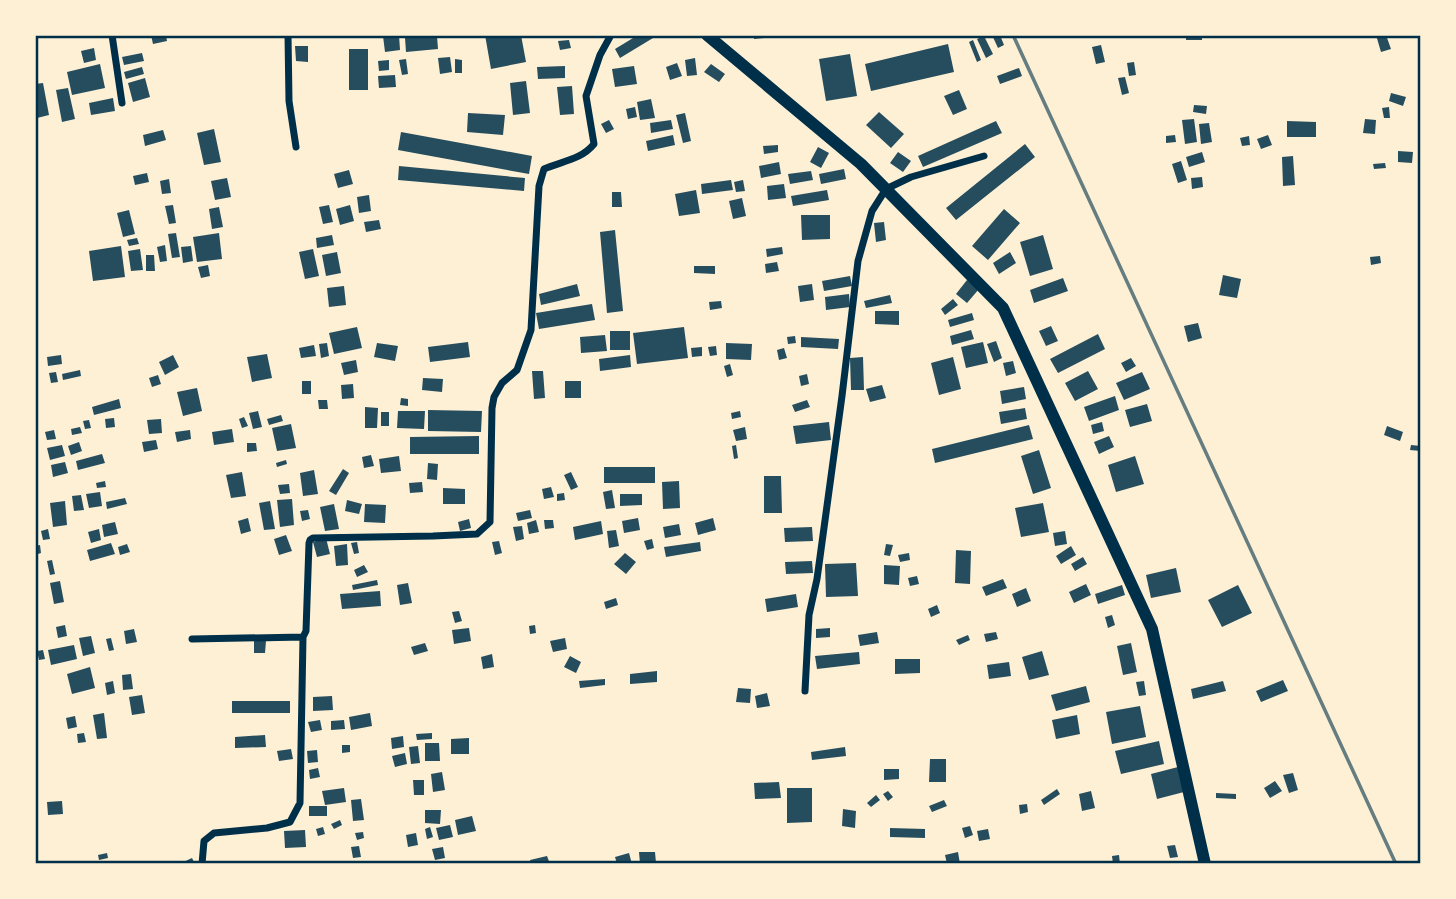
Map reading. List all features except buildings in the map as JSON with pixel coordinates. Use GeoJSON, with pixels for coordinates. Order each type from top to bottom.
{"type":"FeatureCollection","features":[{"type":"Feature","properties":{"kind":"highway"},"geometry":{"type":"LineString","coordinates":[[707,35],[861,164],[1003,308],[1152,629],[1205,864]]}},
{"type":"Feature","properties":{"kind":"street"},"geometry":{"type":"LineString","coordinates":[[112,35],[122,103]]}},
{"type":"Feature","properties":{"kind":"street"},"geometry":{"type":"LineString","coordinates":[[288,35],[289,101],[296,147]]}},
{"type":"Feature","properties":{"kind":"street"},"geometry":{"type":"LineString","coordinates":[[202,864],[204,841],[214,833],[267,828],[290,822],[300,803],[303,637],[306,631],[310,540],[477,534],[490,522],[492,408],[494,397],[502,383],[517,370],[531,330],[539,186],[544,169],[587,153],[594,144],[586,96],[600,55],[611,35]]}},
{"type":"Feature","properties":{"kind":"street"},"geometry":{"type":"LineString","coordinates":[[805,691],[809,615],[817,579],[858,261],[872,211],[886,189],[911,177],[984,156]]}},
{"type":"Feature","properties":{"kind":"street"},"geometry":{"type":"LineString","coordinates":[[192,639],[303,637]]}},
{"type":"Feature","properties":{"kind":"railway"},"geometry":{"type":"LineString","coordinates":[[1013,35],[1396,864]]}}]}
